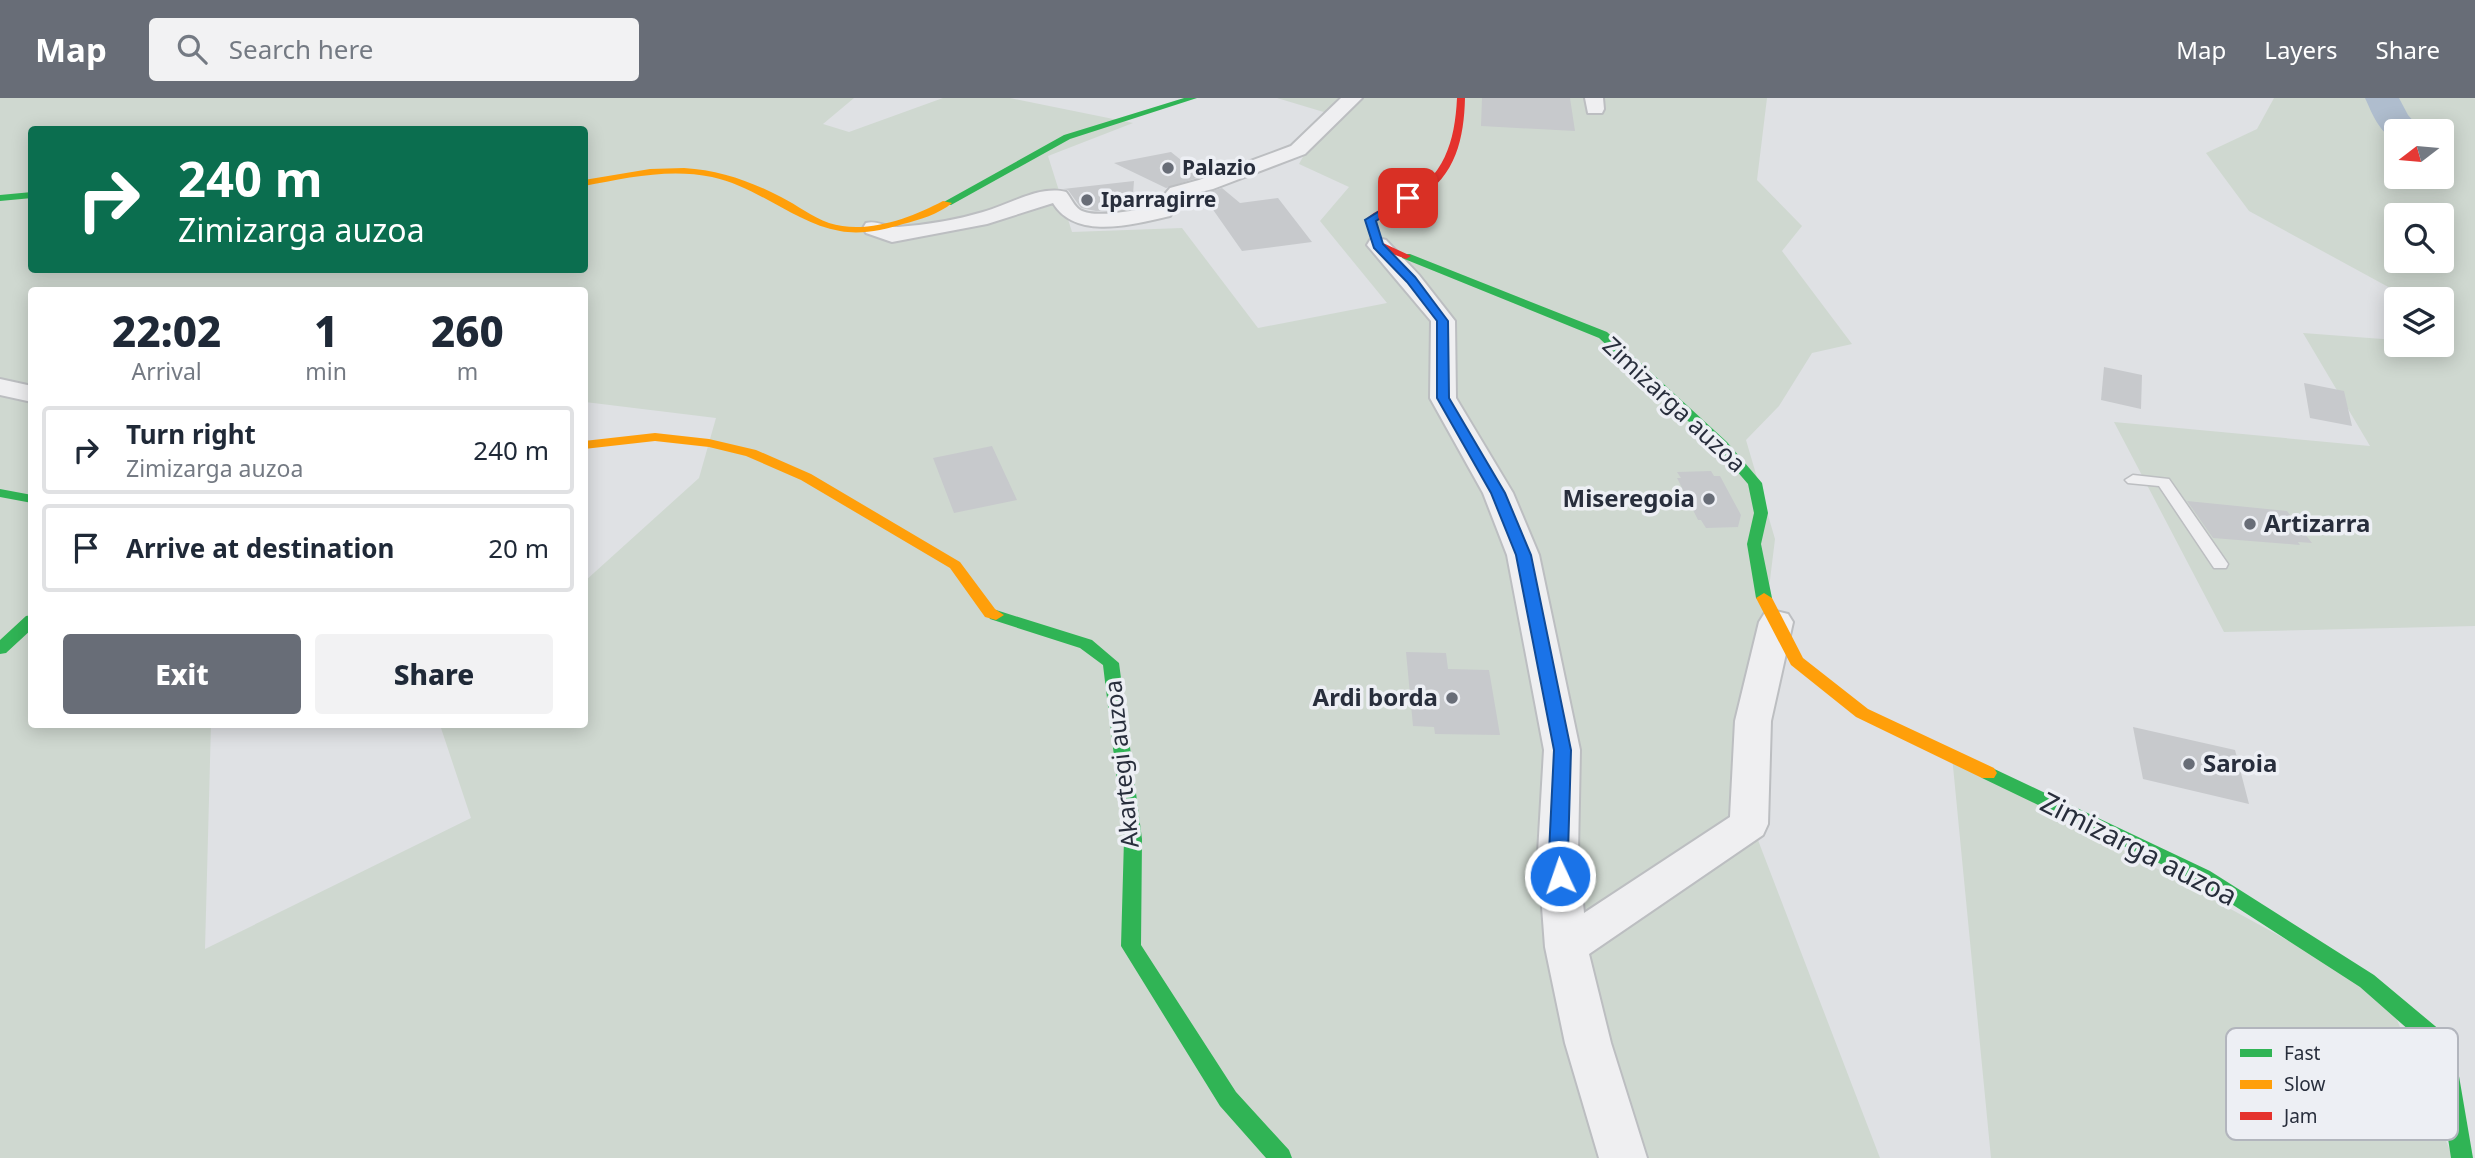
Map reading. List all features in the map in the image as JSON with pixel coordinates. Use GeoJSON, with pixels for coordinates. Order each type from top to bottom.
{"type":"FeatureCollection","features":[{"type":"Feature","properties":{"kind":"street"},"geometry":{"type":"LineString","coordinates":[[588,182],[651,171],[690,171],[717,175],[764,192],[830,227],[874,228],[925,215],[1067,137],[1193,98]]}},
{"type":"Feature","properties":{"kind":"street"},"geometry":{"type":"LineString","coordinates":[[874,228],[892,235],[987,218],[1035,200],[1059,196],[1069,212],[1085,218],[1143,216],[1162,211],[1177,192],[1206,185],[1298,150],[1340,107],[1353,98]]}},
{"type":"Feature","properties":{"kind":"street"},"geometry":{"type":"LineString","coordinates":[[1461,98],[1455,156],[1427,189],[1370,220],[1378,245],[1411,280],[1443,321],[1443,398],[1498,493],[1523,555],[1562,750],[1558,853],[1566,947],[1588,1043],[1623,1158]]}},
{"type":"Feature","properties":{"kind":"street"},"geometry":{"type":"LineString","coordinates":[[0,198],[28,195]]}},
{"type":"Feature","properties":{"kind":"street","name":"Zimizarga auzoa"},"geometry":{"type":"LineString","coordinates":[[1378,245],[1603,335],[1722,445],[1755,483],[1761,513],[1754,544],[1765,601],[1797,662],[1861,713],[2203,876],[2367,981],[2422,1028]]}},
{"type":"Feature","properties":{"kind":"street"},"geometry":{"type":"LineString","coordinates":[[0,387],[28,393]]}},
{"type":"Feature","properties":{"kind":"street","name":"Akartegi auzoa"},"geometry":{"type":"LineString","coordinates":[[588,445],[655,437],[709,443],[751,453],[806,477],[955,565],[990,613],[1086,644],[1111,663],[1133,839],[1131,946],[1228,1100],[1281,1158]]}},
{"type":"Feature","properties":{"kind":"street"},"geometry":{"type":"LineString","coordinates":[[0,494],[28,498]]}},
{"type":"Feature","properties":{"kind":"street"},"geometry":{"type":"LineString","coordinates":[[1566,947],[1639,899],[1708,848],[1749,824],[1753,721],[1776,622]]}},
{"type":"Feature","properties":{"kind":"street"},"geometry":{"type":"LineString","coordinates":[[0,649],[28,624]]}},
{"type":"Feature","properties":{"kind":"street","name":"Zimizarga auzoa"},"geometry":{"type":"LineString","coordinates":[[2458,1132],[2462,1158]]}},
{"type":"Feature","properties":{"kind":"lane"},"geometry":{"type":"LineString","coordinates":[[2133,480],[2164,482],[2220,564]]}},
{"type":"Feature","properties":{"kind":"shaded area"},"geometry":{"type":"Polygon","coordinates":[[[0,98],[854,98],[823,124],[849,132],[943,98],[1010,98],[1133,123],[1048,156],[1072,232],[1182,228],[1258,328],[1387,303],[1320,221],[1349,187],[1299,164],[1327,113],[1277,98],[1767,98],[1757,180],[1802,226],[1782,251],[1852,344],[1812,353],[1779,406],[1746,440],[1775,539],[1743,801],[1880,1158],[0,1158],[0,98]]]}},
{"type":"Feature","properties":{"kind":"shaded area"},"geometry":{"type":"Polygon","coordinates":[[[2274,98],[2475,98],[2475,626],[2224,632],[2114,422],[2370,446],[2303,333],[2384,339],[2384,357],[2454,357],[2454,287],[2388,287],[2249,211],[2206,153],[2257,129],[2274,98]]]}},
{"type":"Feature","properties":{"kind":"shaded area"},"geometry":{"type":"Polygon","coordinates":[[[1952,756],[2387,995],[2400,1028],[2226,1028],[2226,1140],[2446,1140],[2453,1158],[1991,1158],[1952,756]]]}},
{"type":"Feature","properties":{"kind":"building"},"geometry":{"type":"Polygon","coordinates":[[[1482,98],[1570,98],[1575,131],[1481,126],[1482,98]]]}},
{"type":"Feature","properties":{"kind":"building","name":"Palazio"},"geometry":{"type":"Polygon","coordinates":[[[1171,152],[1186,164],[1189,161],[1206,175],[1166,188],[1114,163],[1171,152]]]}},
{"type":"Feature","properties":{"kind":"building"},"geometry":{"type":"Polygon","coordinates":[[[1134,181],[1132,208],[1116,210],[1096,211],[1081,208],[1068,190],[1063,189],[1134,181]]]}},
{"type":"Feature","properties":{"kind":"building"},"geometry":{"type":"Polygon","coordinates":[[[1222,188],[1240,203],[1278,198],[1312,242],[1242,251],[1202,194],[1222,188]]]}},
{"type":"Feature","properties":{"kind":"building"},"geometry":{"type":"Polygon","coordinates":[[[2104,367],[2142,375],[2141,409],[2101,400],[2104,367]]]}},
{"type":"Feature","properties":{"kind":"building"},"geometry":{"type":"Polygon","coordinates":[[[2304,383],[2344,391],[2352,426],[2310,418],[2304,383]]]}},
{"type":"Feature","properties":{"kind":"building"},"geometry":{"type":"Polygon","coordinates":[[[992,446],[1017,500],[954,513],[933,458],[992,446]]]}},
{"type":"Feature","properties":{"kind":"building","name":"Miseregoia"},"geometry":{"type":"Polygon","coordinates":[[[1711,471],[1714,476],[1720,476],[1741,515],[1738,527],[1706,528],[1701,520],[1698,520],[1677,478],[1681,478],[1677,472],[1711,471]]]}},
{"type":"Feature","properties":{"kind":"building","name":"Artizarra"},"geometry":{"type":"Polygon","coordinates":[[[2187,501],[2287,511],[2312,543],[2298,542],[2300,545],[2213,538],[2187,501]]]}},
{"type":"Feature","properties":{"kind":"building","name":"Ardi borda"},"geometry":{"type":"Polygon","coordinates":[[[1406,652],[1446,653],[1448,669],[1489,670],[1500,735],[1435,734],[1434,727],[1413,726],[1406,652]]]}},
{"type":"Feature","properties":{"kind":"building","name":"Saroia"},"geometry":{"type":"Polygon","coordinates":[[[2133,727],[2235,750],[2249,804],[2143,779],[2133,727]]]}},
{"type":"Feature","properties":{"kind":"waterway"},"geometry":{"type":"LineString","coordinates":[[2382,98],[2392,119]]}},
{"type":"Feature","properties":{"kind":"traffic: fast"},"geometry":{"type":"LineString","coordinates":[[947,203],[1067,137],[1193,98]]}},
{"type":"Feature","properties":{"kind":"traffic: fast"},"geometry":{"type":"LineString","coordinates":[[0,198],[28,195]]}},
{"type":"Feature","properties":{"kind":"traffic: fast"},"geometry":{"type":"LineString","coordinates":[[1406,256],[1603,335],[1722,445],[1755,483],[1761,513],[1754,544],[1764,598]]}},
{"type":"Feature","properties":{"kind":"traffic: fast"},"geometry":{"type":"LineString","coordinates":[[0,493],[28,498]]}},
{"type":"Feature","properties":{"kind":"traffic: fast"},"geometry":{"type":"LineString","coordinates":[[996,615],[1086,644],[1111,663],[1133,839],[1131,946],[1228,1099],[1281,1158]]}},
{"type":"Feature","properties":{"kind":"traffic: fast"},"geometry":{"type":"LineString","coordinates":[[0,649],[28,624]]}},
{"type":"Feature","properties":{"kind":"traffic: fast"},"geometry":{"type":"LineString","coordinates":[[1988,773],[2203,876],[2367,981],[2422,1028]]}},
{"type":"Feature","properties":{"kind":"traffic: fast"},"geometry":{"type":"LineString","coordinates":[[2458,1132],[2462,1158]]}},
{"type":"Feature","properties":{"kind":"traffic: slow"},"geometry":{"type":"LineString","coordinates":[[588,182],[650,172],[684,170],[717,175],[747,185],[820,223],[842,229],[889,225],[947,203]]}},
{"type":"Feature","properties":{"kind":"traffic: slow"},"geometry":{"type":"LineString","coordinates":[[588,445],[655,437],[709,443],[751,453],[806,477],[955,565],[990,613],[996,615]]}},
{"type":"Feature","properties":{"kind":"traffic: slow"},"geometry":{"type":"LineString","coordinates":[[1764,598],[1797,661],[1862,713],[1988,773]]}},
{"type":"Feature","properties":{"kind":"traffic: jam"},"geometry":{"type":"LineString","coordinates":[[1406,256],[1378,245],[1370,220],[1419,194],[1440,176],[1457,139],[1461,98]]}},
{"type":"Feature","properties":{"kind":"place","name":"Palazio"},"geometry":{"type":"Point","coordinates":[1168,168]}},
{"type":"Feature","properties":{"kind":"place","name":"Iparragirre"},"geometry":{"type":"Point","coordinates":[1087,200]}},
{"type":"Feature","properties":{"kind":"place","name":"Miseregoia"},"geometry":{"type":"Point","coordinates":[1709,499]}},
{"type":"Feature","properties":{"kind":"place","name":"Artizarra"},"geometry":{"type":"Point","coordinates":[2250,524]}},
{"type":"Feature","properties":{"kind":"place","name":"Ardi borda"},"geometry":{"type":"Point","coordinates":[1452,698]}},
{"type":"Feature","properties":{"kind":"place","name":"Saroia"},"geometry":{"type":"Point","coordinates":[2189,764]}},
{"type":"Feature","properties":{"kind":"route"},"geometry":{"type":"LineString","coordinates":[[1408,198],[1370,220],[1378,245],[1411,280],[1443,321],[1443,398],[1498,493],[1523,555],[1562,750],[1558,853],[1560,876]]}}]}
